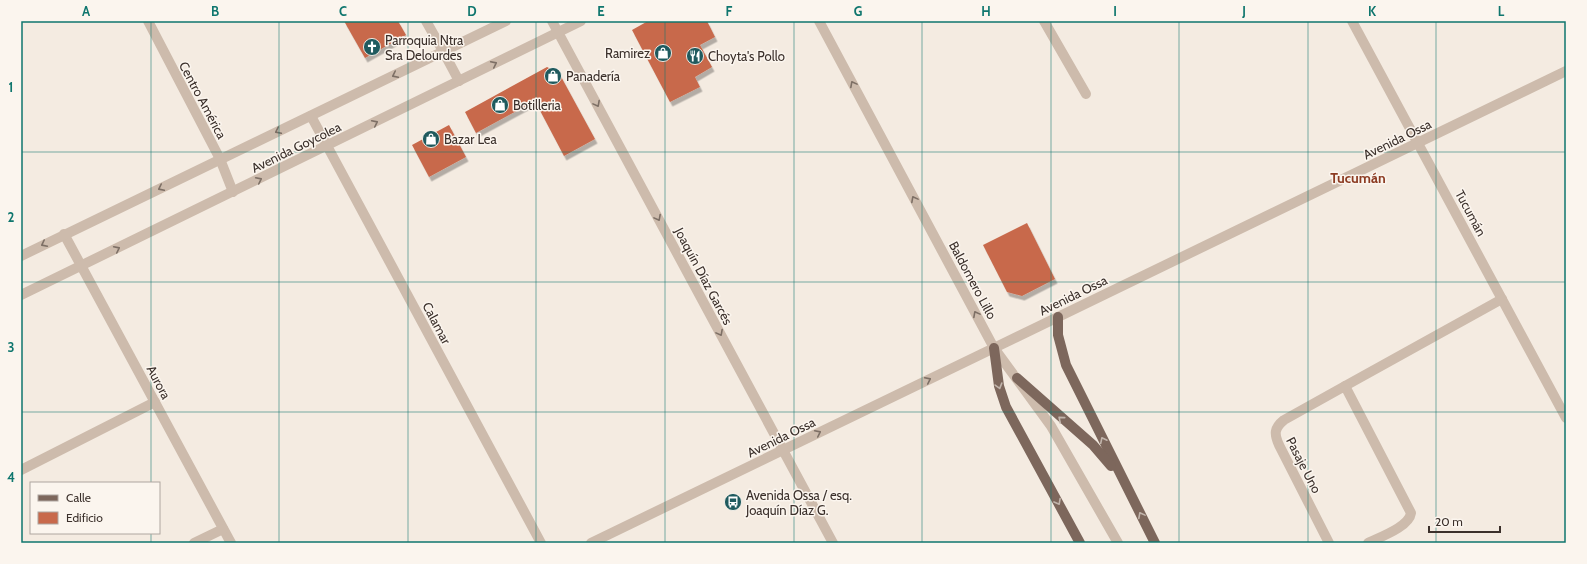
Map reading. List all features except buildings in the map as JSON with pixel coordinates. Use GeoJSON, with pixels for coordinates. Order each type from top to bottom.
{"type":"FeatureCollection","features":[{"type":"Feature","properties":{"kind":"main road"},"geometry":{"type":"LineString","coordinates":[[1058,317],[1058,335],[1066,365],[1155,543]]}},
{"type":"Feature","properties":{"kind":"main road"},"geometry":{"type":"LineString","coordinates":[[994,348],[999,386],[1006,407],[1080,543]]}},
{"type":"Feature","properties":{"kind":"main road"},"geometry":{"type":"LineString","coordinates":[[1017,378],[1102,454],[1126,487]]}},
{"type":"Feature","properties":{"kind":"street","name":"Centro América"},"geometry":{"type":"LineString","coordinates":[[148,21],[220,160],[233,192]]}},
{"type":"Feature","properties":{"kind":"street"},"geometry":{"type":"LineString","coordinates":[[426,21],[459,81]]}},
{"type":"Feature","properties":{"kind":"street","name":"Avenida Goycolea"},"geometry":{"type":"LineString","coordinates":[[21,256],[506,21]]}},
{"type":"Feature","properties":{"kind":"street","name":"Joaquín Díaz Garcés"},"geometry":{"type":"LineString","coordinates":[[552,21],[833,543]]}},
{"type":"Feature","properties":{"kind":"street","name":"Avenida Goycolea"},"geometry":{"type":"LineString","coordinates":[[21,295],[582,21]]}},
{"type":"Feature","properties":{"kind":"street","name":"Baldomero Lillo"},"geometry":{"type":"LineString","coordinates":[[819,21],[994,348],[1017,378],[1067,451],[1118,543]]}},
{"type":"Feature","properties":{"kind":"street"},"geometry":{"type":"LineString","coordinates":[[1044,21],[1086,94]]}},
{"type":"Feature","properties":{"kind":"street","name":"Tucumán"},"geometry":{"type":"LineString","coordinates":[[1352,21],[1566,418]]}},
{"type":"Feature","properties":{"kind":"street","name":"Avenida Ossa"},"geometry":{"type":"LineString","coordinates":[[591,543],[1566,71]]}},
{"type":"Feature","properties":{"kind":"street","name":"Calamar"},"geometry":{"type":"LineString","coordinates":[[310,116],[541,543]]}},
{"type":"Feature","properties":{"kind":"street","name":"Aurora"},"geometry":{"type":"LineString","coordinates":[[64,234],[231,543]]}},
{"type":"Feature","properties":{"kind":"street","name":"Pasaje Uno"},"geometry":{"type":"LineString","coordinates":[[1329,543],[1279,445],[1275,432],[1278,424],[1502,299]]}},
{"type":"Feature","properties":{"kind":"street"},"geometry":{"type":"LineString","coordinates":[[1344,386],[1411,513],[1410,517],[1403,525],[1368,543]]}},
{"type":"Feature","properties":{"kind":"street"},"geometry":{"type":"LineString","coordinates":[[21,470],[155,402]]}},
{"type":"Feature","properties":{"kind":"street"},"geometry":{"type":"LineString","coordinates":[[194,543],[223,529]]}},
{"type":"Feature","properties":{"kind":"place","name":"Parroquia Ntra Sra Delourdes"},"geometry":{"type":"Point","coordinates":[372,47]}},
{"type":"Feature","properties":{"kind":"place","name":"Ramirez"},"geometry":{"type":"Point","coordinates":[663,53]}},
{"type":"Feature","properties":{"kind":"place","name":"Choyta's Pollo"},"geometry":{"type":"Point","coordinates":[695,56]}},
{"type":"Feature","properties":{"kind":"place","name":"Panadería"},"geometry":{"type":"Point","coordinates":[553,76]}},
{"type":"Feature","properties":{"kind":"place","name":"Botilleria"},"geometry":{"type":"Point","coordinates":[500,105]}},
{"type":"Feature","properties":{"kind":"place","name":"Bazar Lea"},"geometry":{"type":"Point","coordinates":[431,139]}},
{"type":"Feature","properties":{"kind":"place","name":"Avenida Ossa / esq. Joaquín Díaz G."},"geometry":{"type":"Point","coordinates":[733,502]}},
{"type":"Feature","properties":{"kind":"district","name":"Tucumán"},"geometry":{"type":"Point","coordinates":[1358,178]}}]}
